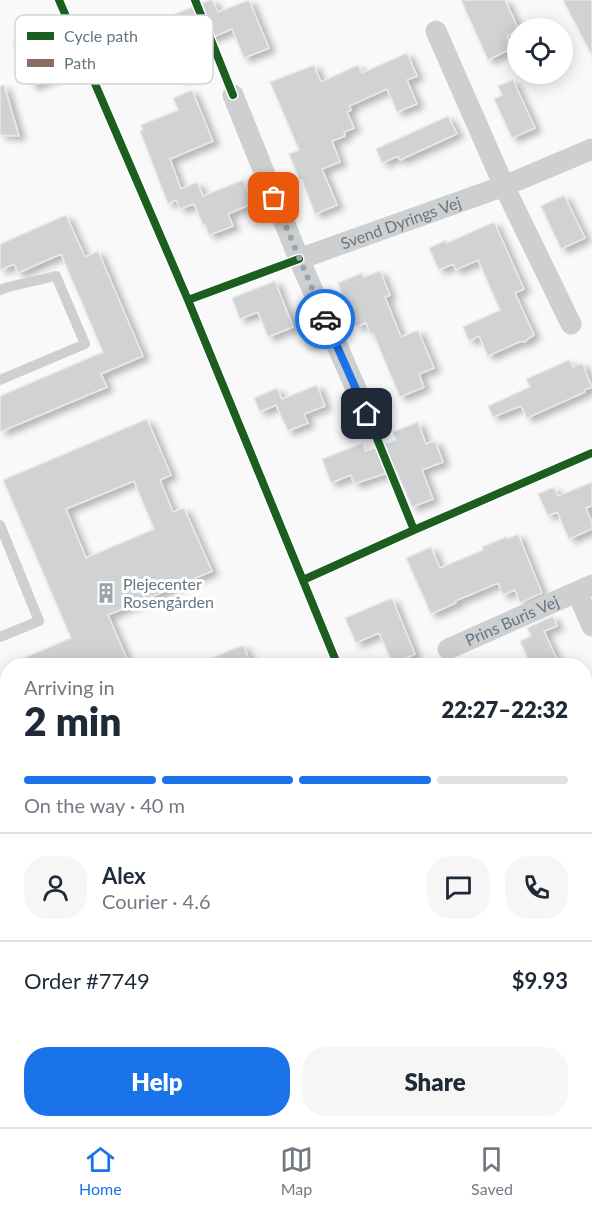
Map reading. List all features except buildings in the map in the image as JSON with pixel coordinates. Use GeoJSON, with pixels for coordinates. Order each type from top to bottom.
{"type":"FeatureCollection","features":[{"type":"Feature","properties":{"kind":"street"},"geometry":{"type":"LineString","coordinates":[[436,31],[504,186],[571,324]]}},
{"type":"Feature","properties":{"kind":"street"},"geometry":{"type":"LineString","coordinates":[[233,95],[299,259],[367,414]]}},
{"type":"Feature","properties":{"kind":"street","name":"Svend Dyrings Vej"},"geometry":{"type":"LineString","coordinates":[[299,259],[504,186],[592,149]]}},
{"type":"Feature","properties":{"kind":"street","name":"Prins Buris Vej"},"geometry":{"type":"LineString","coordinates":[[448,648],[585,589],[592,626]]}},
{"type":"Feature","properties":{"kind":"lane"},"geometry":{"type":"LineString","coordinates":[[0,290],[8,286],[56,276],[85,344],[0,380]]}},
{"type":"Feature","properties":{"kind":"lane"},"geometry":{"type":"LineString","coordinates":[[0,525],[39,621],[0,637]]}},
{"type":"Feature","properties":{"kind":"cycle path"},"geometry":{"type":"LineString","coordinates":[[59,0],[65,15]]}},
{"type":"Feature","properties":{"kind":"cycle path"},"geometry":{"type":"LineString","coordinates":[[195,0],[201,15]]}},
{"type":"Feature","properties":{"kind":"cycle path"},"geometry":{"type":"LineString","coordinates":[[213,45],[233,95]]}},
{"type":"Feature","properties":{"kind":"cycle path"},"geometry":{"type":"LineString","coordinates":[[95,84],[188,300],[335,658]]}},
{"type":"Feature","properties":{"kind":"cycle path"},"geometry":{"type":"LineString","coordinates":[[188,300],[299,259]]}},
{"type":"Feature","properties":{"kind":"cycle path"},"geometry":{"type":"LineString","coordinates":[[367,414],[414,530]]}},
{"type":"Feature","properties":{"kind":"cycle path"},"geometry":{"type":"LineString","coordinates":[[303,580],[592,453]]}},
{"type":"Feature","properties":{"kind":"way so far"},"geometry":{"type":"LineString","coordinates":[[274,198],[325,319]]}},
{"type":"Feature","properties":{"kind":"place","name":"Plejecenter Rosengården"},"geometry":{"type":"Point","coordinates":[106,593]}},
{"type":"Feature","properties":{"kind":"route"},"geometry":{"type":"LineString","coordinates":[[325,319],[367,414]]}}]}
